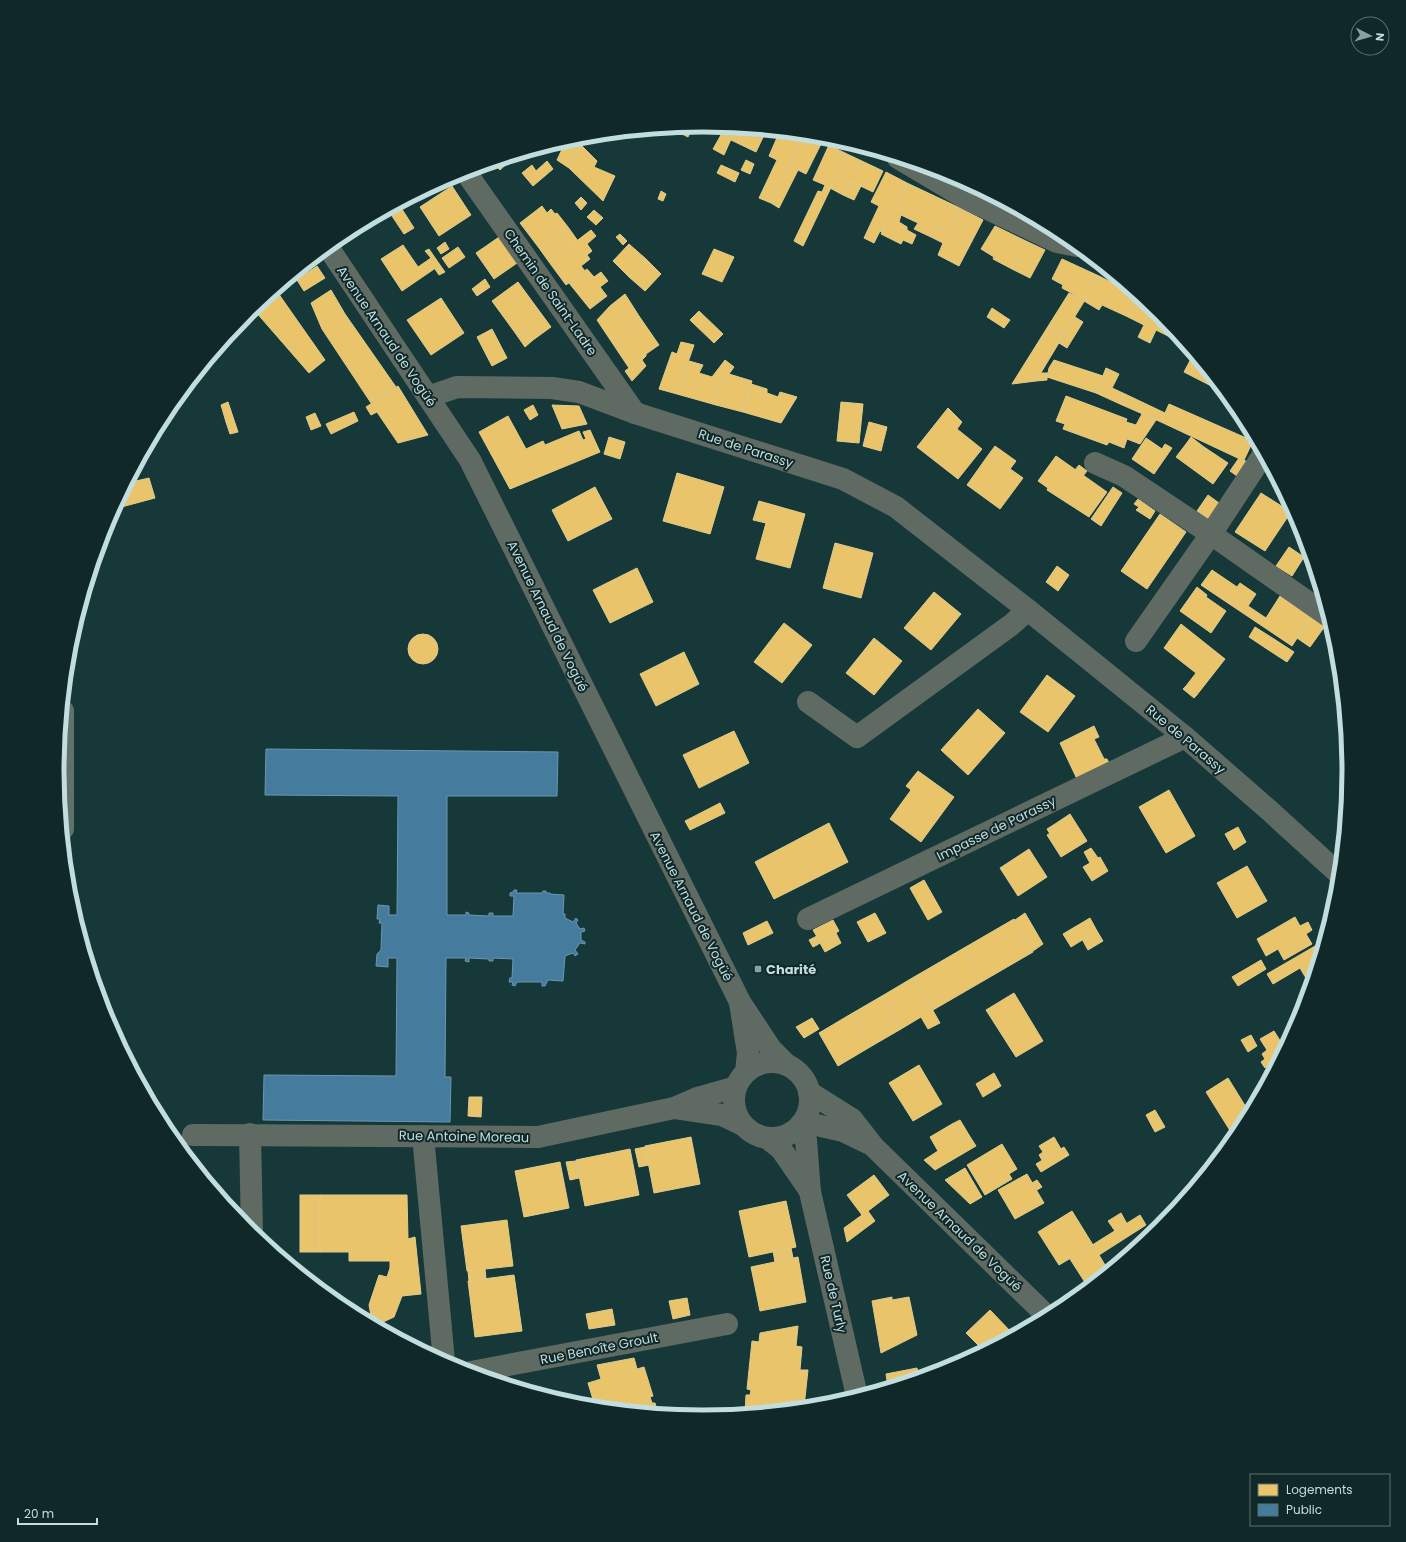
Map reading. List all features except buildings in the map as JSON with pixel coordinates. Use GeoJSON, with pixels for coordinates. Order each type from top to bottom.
{"type":"FeatureCollection","features":[{"type":"Feature","properties":{"kind":"street"},"geometry":{"type":"LineString","coordinates":[[918,170],[968,199],[1057,242],[1062,243]]}},
{"type":"Feature","properties":{"kind":"street","name":"Chemin de Saint-Ladre"},"geometry":{"type":"LineString","coordinates":[[470,177],[636,413]]}},
{"type":"Feature","properties":{"kind":"street","name":"Avenue Arnaud de Vogüé"},"geometry":{"type":"LineString","coordinates":[[331,252],[470,460],[740,1002],[771,1049],[801,1076],[809,1092],[852,1119],[873,1146],[1043,1311]]}},
{"type":"Feature","properties":{"kind":"street","name":"Rue de Parassy"},"geometry":{"type":"LineString","coordinates":[[428,398],[457,387],[552,388],[579,392],[636,413],[843,479],[896,507],[1028,610],[1185,737],[1334,870]]}},
{"type":"Feature","properties":{"kind":"street"},"geometry":{"type":"LineString","coordinates":[[1136,641],[1212,534],[1260,459]]}},
{"type":"Feature","properties":{"kind":"street"},"geometry":{"type":"LineString","coordinates":[[1095,463],[1124,476],[1212,534],[1321,611]]}},
{"type":"Feature","properties":{"kind":"street"},"geometry":{"type":"LineString","coordinates":[[808,702],[857,736],[1011,625],[1028,610]]}},
{"type":"Feature","properties":{"kind":"street","name":"Impasse de Parassy"},"geometry":{"type":"LineString","coordinates":[[808,919],[1185,737]]}},
{"type":"Feature","properties":{"kind":"street","name":"Avenue Arnaud de Vogüé"},"geometry":{"type":"LineString","coordinates":[[740,1002],[748,1053],[734,1100],[736,1114],[743,1125]]}},
{"type":"Feature","properties":{"kind":"street"},"geometry":{"type":"LineString","coordinates":[[741,1080],[758,1065],[773,1062],[787,1065]]}},
{"type":"Feature","properties":{"kind":"street","name":"Rue Antoine Moreau"},"geometry":{"type":"LineString","coordinates":[[193,1135],[250,1134],[538,1137],[674,1108],[741,1080]]}},
{"type":"Feature","properties":{"kind":"street"},"geometry":{"type":"LineString","coordinates":[[743,1125],[750,1131],[767,1138],[780,1137],[792,1132],[802,1123],[808,1112],[809,1092]]}},
{"type":"Feature","properties":{"kind":"street","name":"Rue Antoine Moreau"},"geometry":{"type":"LineString","coordinates":[[674,1108],[722,1115],[743,1125]]}},
{"type":"Feature","properties":{"kind":"street","name":"Avenue Arnaud de Vogüé"},"geometry":{"type":"LineString","coordinates":[[802,1123],[843,1131],[873,1146]]}},
{"type":"Feature","properties":{"kind":"street","name":"Rue de Turly"},"geometry":{"type":"LineString","coordinates":[[802,1123],[806,1140],[810,1192],[856,1391]]}},
{"type":"Feature","properties":{"kind":"street"},"geometry":{"type":"LineString","coordinates":[[250,1134],[252,1224]]}},
{"type":"Feature","properties":{"kind":"street"},"geometry":{"type":"LineString","coordinates":[[422,1136],[443,1354]]}},
{"type":"Feature","properties":{"kind":"street","name":"Rue de Turly"},"geometry":{"type":"LineString","coordinates":[[767,1138],[781,1149],[810,1192]]}},
{"type":"Feature","properties":{"kind":"street","name":"Rue Benoîte Groult"},"geometry":{"type":"LineString","coordinates":[[482,1370],[727,1324]]}},
{"type":"Feature","properties":{"kind":"place","name":"Charité"},"geometry":{"type":"Point","coordinates":[758,969]}}]}
